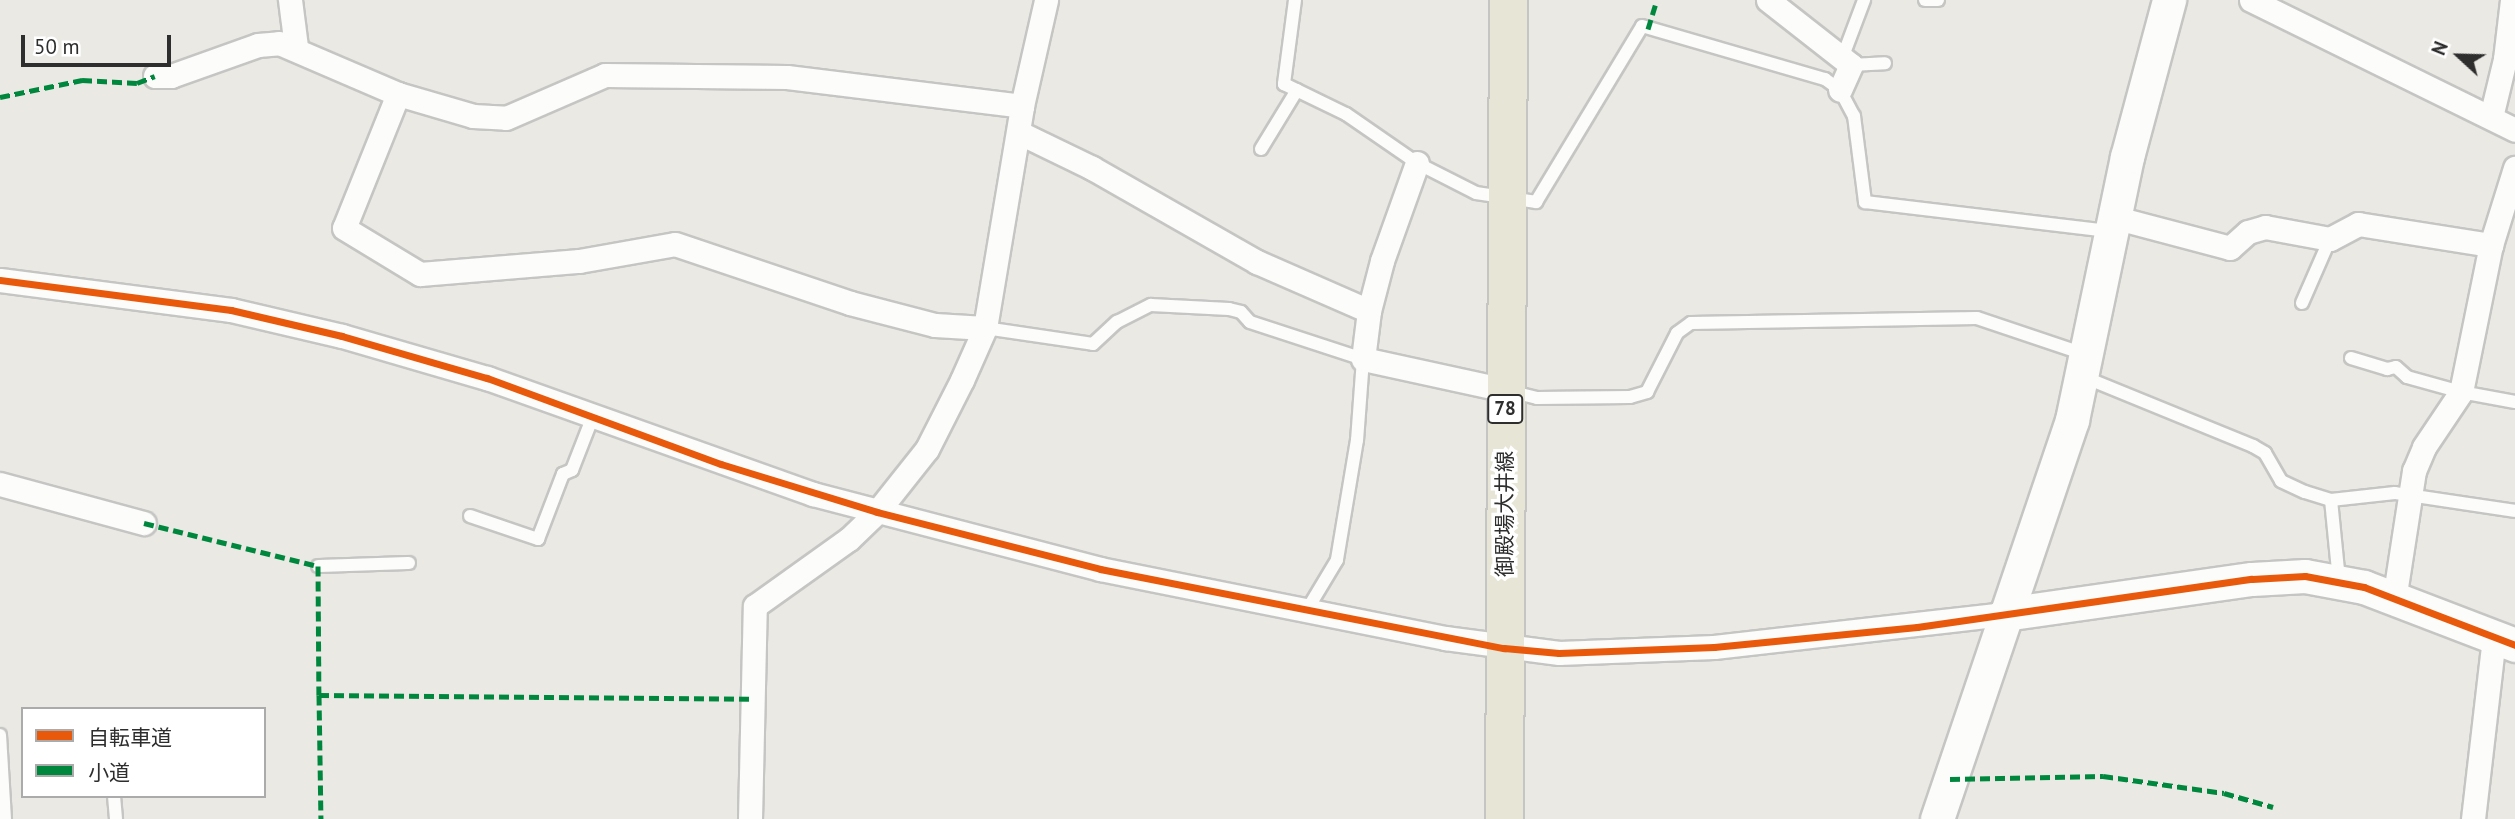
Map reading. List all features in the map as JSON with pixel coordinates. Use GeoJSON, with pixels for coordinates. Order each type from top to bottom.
{"type":"FeatureCollection","features":[{"type":"Feature","properties":{"kind":"main road","name":"御殿場大井線"},"geometry":{"type":"LineString","coordinates":[[1504,819],[1507,0]]}},
{"type":"Feature","properties":{"kind":"street"},"geometry":{"type":"LineString","coordinates":[[290,0],[296,47]]}},
{"type":"Feature","properties":{"kind":"street"},"geometry":{"type":"LineString","coordinates":[[750,819],[755,606],[849,539],[877,512],[927,449],[985,328],[1020,133],[1022,106],[1046,0]]}},
{"type":"Feature","properties":{"kind":"street"},"geometry":{"type":"LineString","coordinates":[[1768,0],[1847,60],[1840,90]]}},
{"type":"Feature","properties":{"kind":"street"},"geometry":{"type":"LineString","coordinates":[[1937,819],[2072,421],[2112,224],[2169,0]]}},
{"type":"Feature","properties":{"kind":"street"},"geometry":{"type":"LineString","coordinates":[[2251,0],[2515,130]]}},
{"type":"Feature","properties":{"kind":"street"},"geometry":{"type":"LineString","coordinates":[[2491,117],[2505,59],[2512,0]]}},
{"type":"Feature","properties":{"kind":"street"},"geometry":{"type":"LineString","coordinates":[[155,76],[171,76],[258,45],[296,47],[398,93],[473,116],[506,118],[605,75],[787,77],[1022,106]]}},
{"type":"Feature","properties":{"kind":"street"},"geometry":{"type":"LineString","coordinates":[[398,93],[344,228],[420,274],[579,261],[675,244],[850,303],[935,325],[985,328]]}},
{"type":"Feature","properties":{"kind":"street"},"geometry":{"type":"LineString","coordinates":[[1020,133],[1092,168],[1257,262],[1369,311]]}},
{"type":"Feature","properties":{"kind":"street"},"geometry":{"type":"LineString","coordinates":[[1417,163],[1369,311],[1363,359],[1505,390]]}},
{"type":"Feature","properties":{"kind":"street"},"geometry":{"type":"LineString","coordinates":[[2394,600],[2410,494],[2424,447],[2461,392],[2491,246],[2515,168]]}},
{"type":"Feature","properties":{"kind":"street"},"geometry":{"type":"LineString","coordinates":[[2112,224],[2231,248],[2248,232],[2265,227],[2330,239],[2358,224],[2491,246]]}},
{"type":"Feature","properties":{"kind":"street"},"geometry":{"type":"LineString","coordinates":[[0,280],[231,310],[416,355],[593,416],[721,464],[877,512],[1100,569],[1504,648],[1559,653],[1714,647],[2005,614],[2252,579],[2305,576],[2339,581],[2505,641],[2473,819]]}},
{"type":"Feature","properties":{"kind":"street"},"geometry":{"type":"LineString","coordinates":[[0,484],[144,523]]}},
{"type":"Feature","properties":{"kind":"lane"},"geometry":{"type":"LineString","coordinates":[[1294,0],[1284,84],[1346,114],[1417,163],[1476,193],[1506,200],[1536,202],[1642,26],[1711,50],[1825,79],[1840,90],[1854,116],[1865,202],[2112,224]]}},
{"type":"Feature","properties":{"kind":"lane"},"geometry":{"type":"LineString","coordinates":[[1864,0],[1847,60],[1885,62]]}},
{"type":"Feature","properties":{"kind":"lane"},"geometry":{"type":"LineString","coordinates":[[1925,0],[1938,0]]}},
{"type":"Feature","properties":{"kind":"lane"},"geometry":{"type":"LineString","coordinates":[[1261,149],[1297,90]]}},
{"type":"Feature","properties":{"kind":"lane"},"geometry":{"type":"LineString","coordinates":[[2301,303],[2330,239]]}},
{"type":"Feature","properties":{"kind":"lane"},"geometry":{"type":"LineString","coordinates":[[985,328],[1093,344],[1117,322],[1151,305],[1229,309],[1241,312],[1250,322],[1363,359],[1357,440],[1337,560],[1307,610]]}},
{"type":"Feature","properties":{"kind":"lane"},"geometry":{"type":"LineString","coordinates":[[1505,390],[1537,398],[1630,397],[1647,392],[1677,333],[1691,324],[1977,318],[2253,446],[2265,453],[2281,481],[2331,500],[2410,494],[2515,511]]}},
{"type":"Feature","properties":{"kind":"lane"},"geometry":{"type":"LineString","coordinates":[[2351,358],[2387,369],[2396,367],[2407,377],[2461,392],[2515,402]]}},
{"type":"Feature","properties":{"kind":"lane"},"geometry":{"type":"LineString","coordinates":[[470,516],[538,539],[563,474],[572,470],[593,416]]}},
{"type":"Feature","properties":{"kind":"lane"},"geometry":{"type":"LineString","coordinates":[[2331,500],[2339,581]]}},
{"type":"Feature","properties":{"kind":"lane"},"geometry":{"type":"LineString","coordinates":[[318,566],[409,563]]}},
{"type":"Feature","properties":{"kind":"lane"},"geometry":{"type":"LineString","coordinates":[[0,735],[5,819]]}},
{"type":"Feature","properties":{"kind":"lane"},"geometry":{"type":"LineString","coordinates":[[114,798],[116,819]]}},
{"type":"Feature","properties":{"kind":"marked path"},"geometry":{"type":"LineString","coordinates":[[1648,29],[1657,0]]}},
{"type":"Feature","properties":{"kind":"marked path"},"geometry":{"type":"LineString","coordinates":[[0,97],[82,80],[137,83],[155,76]]}},
{"type":"Feature","properties":{"kind":"marked path"},"geometry":{"type":"LineString","coordinates":[[144,523],[318,566],[319,695],[750,699]]}},
{"type":"Feature","properties":{"kind":"marked path"},"geometry":{"type":"LineString","coordinates":[[319,695],[321,819]]}},
{"type":"Feature","properties":{"kind":"marked path"},"geometry":{"type":"LineString","coordinates":[[1950,779],[2103,776],[2224,793],[2273,807]]}},
{"type":"Feature","properties":{"kind":"cycle path"},"geometry":{"type":"LineString","coordinates":[[0,280],[231,310],[342,336],[487,378],[721,464],[877,512],[1100,569],[1504,648],[1559,653],[1714,647],[1917,627],[2252,579],[2305,576],[2364,587],[2515,645]]}}]}
